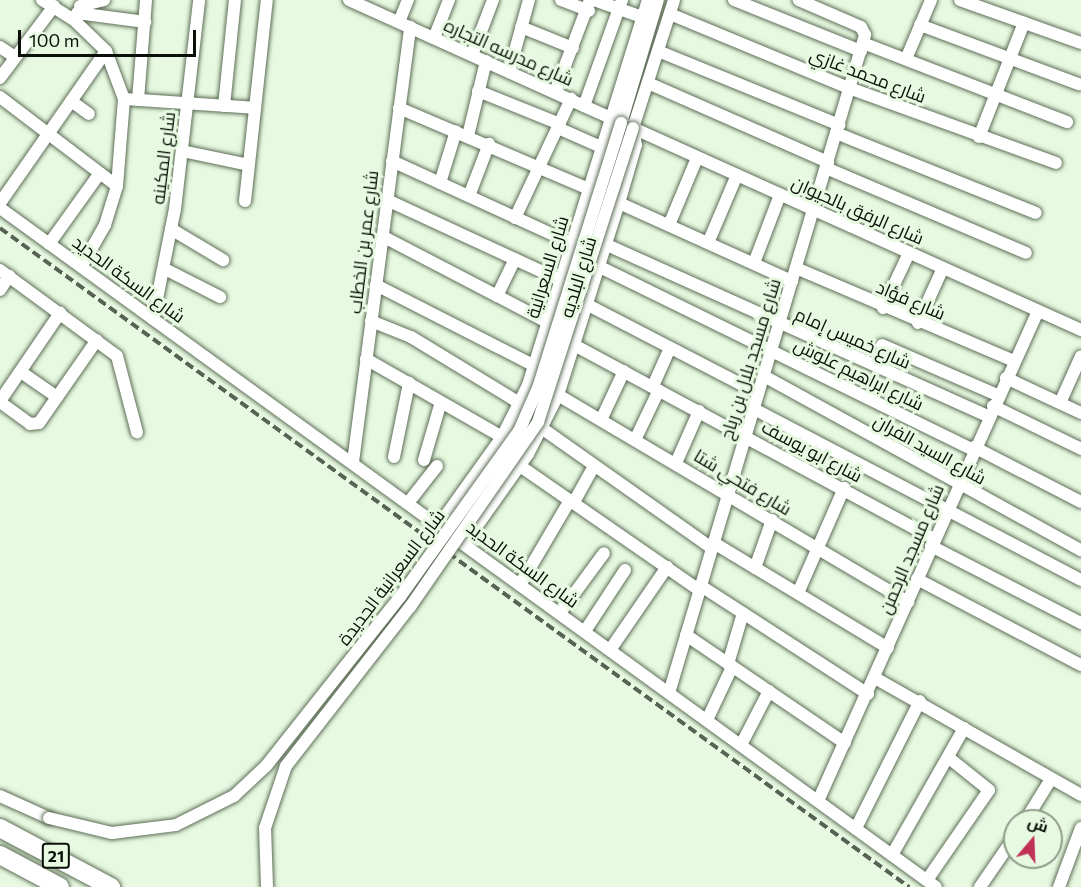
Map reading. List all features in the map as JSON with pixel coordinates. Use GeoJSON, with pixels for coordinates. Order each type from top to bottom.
{"type":"FeatureCollection","features":[{"type":"Feature","properties":{"kind":"highway","name":"21"},"geometry":{"type":"LineString","coordinates":[[0,828],[111,887]]}},
{"type":"Feature","properties":{"kind":"highway","name":"21"},"geometry":{"type":"LineString","coordinates":[[0,855],[60,887]]}},
{"type":"Feature","properties":{"kind":"street"},"geometry":{"type":"LineString","coordinates":[[42,0],[54,6],[144,22]]}},
{"type":"Feature","properties":{"kind":"street"},"geometry":{"type":"LineString","coordinates":[[78,10],[104,0]]}},
{"type":"Feature","properties":{"kind":"street"},"geometry":{"type":"LineString","coordinates":[[138,100],[146,0]]}},
{"type":"Feature","properties":{"kind":"street","name":"شارع المكينه"},"geometry":{"type":"LineString","coordinates":[[153,319],[165,269],[171,229],[199,0]]}},
{"type":"Feature","properties":{"kind":"street"},"geometry":{"type":"LineString","coordinates":[[224,106],[235,0]]}},
{"type":"Feature","properties":{"kind":"street"},"geometry":{"type":"LineString","coordinates":[[245,201],[267,0]]}},
{"type":"Feature","properties":{"kind":"street","name":"شارع مدرسه التجاره"},"geometry":{"type":"LineString","coordinates":[[349,0],[373,5],[404,24],[615,120]]}},
{"type":"Feature","properties":{"kind":"street","name":"شارع عمر بن الخطاب"},"geometry":{"type":"LineString","coordinates":[[353,462],[399,108],[404,24],[408,0]]}},
{"type":"Feature","properties":{"kind":"street"},"geometry":{"type":"LineString","coordinates":[[434,38],[448,0]]}},
{"type":"Feature","properties":{"kind":"street"},"geometry":{"type":"LineString","coordinates":[[472,55],[493,0]]}},
{"type":"Feature","properties":{"kind":"street"},"geometry":{"type":"LineString","coordinates":[[509,72],[529,0]]}},
{"type":"Feature","properties":{"kind":"street"},"geometry":{"type":"LineString","coordinates":[[561,0],[591,4],[620,4],[642,17]]}},
{"type":"Feature","properties":{"kind":"street","name":"شارع السعرانية"},"geometry":{"type":"LineString","coordinates":[[439,525],[502,437],[521,404],[549,323],[601,147],[615,120],[648,0]]}},
{"type":"Feature","properties":{"kind":"street"},"geometry":{"type":"LineString","coordinates":[[615,120],[658,0]]}},
{"type":"Feature","properties":{"kind":"street","name":"شارع البلديه"},"geometry":{"type":"LineString","coordinates":[[464,544],[520,466],[543,429],[558,395],[576,346],[619,203],[636,145],[633,128],[674,0]]}},
{"type":"Feature","properties":{"kind":"street"},"geometry":{"type":"LineString","coordinates":[[734,0],[863,43],[1067,122]]}},
{"type":"Feature","properties":{"kind":"street"},"geometry":{"type":"LineString","coordinates":[[798,0],[861,27],[863,43]]}},
{"type":"Feature","properties":{"kind":"street"},"geometry":{"type":"LineString","coordinates":[[906,59],[931,0]]}},
{"type":"Feature","properties":{"kind":"street"},"geometry":{"type":"LineString","coordinates":[[960,0],[1081,43]]}},
{"type":"Feature","properties":{"kind":"street"},"geometry":{"type":"LineString","coordinates":[[555,92],[591,4]]}},
{"type":"Feature","properties":{"kind":"street"},"geometry":{"type":"LineString","coordinates":[[584,106],[620,4]]}},
{"type":"Feature","properties":{"kind":"street"},"geometry":{"type":"LineString","coordinates":[[0,78],[54,6]]}},
{"type":"Feature","properties":{"kind":"street"},"geometry":{"type":"LineString","coordinates":[[78,10],[106,51],[124,99],[117,186],[105,225],[81,267]]}},
{"type":"Feature","properties":{"kind":"street","name":"شارع محمد غازي"},"geometry":{"type":"LineString","coordinates":[[670,14],[849,88],[1056,164]]}},
{"type":"Feature","properties":{"kind":"street"},"geometry":{"type":"LineString","coordinates":[[979,137],[1024,23]]}},
{"type":"Feature","properties":{"kind":"street"},"geometry":{"type":"LineString","coordinates":[[920,24],[1079,84]]}},
{"type":"Feature","properties":{"kind":"street"},"geometry":{"type":"LineString","coordinates":[[521,27],[573,48]]}},
{"type":"Feature","properties":{"kind":"street","name":"شارع مسجد بلال بن رباح"},"geometry":{"type":"LineString","coordinates":[[669,693],[863,43]]}},
{"type":"Feature","properties":{"kind":"street"},"geometry":{"type":"LineString","coordinates":[[0,47],[15,57]]}},
{"type":"Feature","properties":{"kind":"street"},"geometry":{"type":"LineString","coordinates":[[0,203],[106,51]]}},
{"type":"Feature","properties":{"kind":"street"},"geometry":{"type":"LineString","coordinates":[[658,51],[1036,213]]}},
{"type":"Feature","properties":{"kind":"street"},"geometry":{"type":"LineString","coordinates":[[468,136],[486,61]]}},
{"type":"Feature","properties":{"kind":"street"},"geometry":{"type":"LineString","coordinates":[[648,83],[1026,253]]}},
{"type":"Feature","properties":{"kind":"street"},"geometry":{"type":"LineString","coordinates":[[478,91],[601,147]]}},
{"type":"Feature","properties":{"kind":"street"},"geometry":{"type":"LineString","coordinates":[[0,97],[117,186]]}},
{"type":"Feature","properties":{"kind":"street"},"geometry":{"type":"LineString","coordinates":[[124,99],[255,108]]}},
{"type":"Feature","properties":{"kind":"street"},"geometry":{"type":"LineString","coordinates":[[515,218],[571,99]]}},
{"type":"Feature","properties":{"kind":"street"},"geometry":{"type":"LineString","coordinates":[[71,101],[88,114]]}},
{"type":"Feature","properties":{"kind":"street"},"geometry":{"type":"LineString","coordinates":[[399,108],[489,144],[589,189]]}},
{"type":"Feature","properties":{"kind":"street","name":"شارع الرفق بالحيوان"},"geometry":{"type":"LineString","coordinates":[[615,120],[1081,330]]}},
{"type":"Feature","properties":{"kind":"street","name":"شارع السعرانية الجديدة"},"geometry":{"type":"LineString","coordinates":[[0,796],[49,818],[112,833],[166,828],[216,808],[266,766],[400,597],[519,431],[538,388],[615,120]]}},
{"type":"Feature","properties":{"kind":"street","name":"شارع السعرانية الجديدة"},"geometry":{"type":"LineString","coordinates":[[267,887],[265,828],[286,766],[417,598],[538,422],[633,128]]}},
{"type":"Feature","properties":{"kind":"street"},"geometry":{"type":"LineString","coordinates":[[441,183],[456,131]]}},
{"type":"Feature","properties":{"kind":"street"},"geometry":{"type":"LineString","coordinates":[[469,196],[489,144]]}},
{"type":"Feature","properties":{"kind":"street"},"geometry":{"type":"LineString","coordinates":[[182,151],[249,165]]}},
{"type":"Feature","properties":{"kind":"street"},"geometry":{"type":"LineString","coordinates":[[669,225],[697,158]]}},
{"type":"Feature","properties":{"kind":"street"},"geometry":{"type":"LineString","coordinates":[[392,161],[573,244]]}},
{"type":"Feature","properties":{"kind":"street"},"geometry":{"type":"LineString","coordinates":[[49,244],[100,173]]}},
{"type":"Feature","properties":{"kind":"street"},"geometry":{"type":"LineString","coordinates":[[708,243],[737,175]]}},
{"type":"Feature","properties":{"kind":"street"},"geometry":{"type":"LineString","coordinates":[[754,264],[780,195]]}},
{"type":"Feature","properties":{"kind":"street"},"geometry":{"type":"LineString","coordinates":[[387,200],[562,281]]}},
{"type":"Feature","properties":{"kind":"street"},"geometry":{"type":"LineString","coordinates":[[619,203],[792,281]]}},
{"type":"Feature","properties":{"kind":"street","name":"شارع السكة الحديد"},"geometry":{"type":"LineString","coordinates":[[0,208],[932,884]]}},
{"type":"Feature","properties":{"kind":"street"},"geometry":{"type":"LineString","coordinates":[[171,229],[223,260]]}},
{"type":"Feature","properties":{"kind":"street"},"geometry":{"type":"LineString","coordinates":[[382,236],[549,323]]}},
{"type":"Feature","properties":{"kind":"street","name":"شارع خميس إمام"},"geometry":{"type":"LineString","coordinates":[[606,245],[779,325],[992,406]]}},
{"type":"Feature","properties":{"kind":"street"},"geometry":{"type":"LineString","coordinates":[[883,308],[909,252]]}},
{"type":"Feature","properties":{"kind":"street"},"geometry":{"type":"LineString","coordinates":[[497,296],[516,260]]}},
{"type":"Feature","properties":{"kind":"street","name":"شارع ابراهيم علوش"},"geometry":{"type":"LineString","coordinates":[[600,267],[771,353],[1081,502]]}},
{"type":"Feature","properties":{"kind":"street","name":"شارع فؤاد"},"geometry":{"type":"LineString","coordinates":[[796,268],[883,308],[1014,362]]}},
{"type":"Feature","properties":{"kind":"street"},"geometry":{"type":"LineString","coordinates":[[918,323],[943,268]]}},
{"type":"Feature","properties":{"kind":"street"},"geometry":{"type":"LineString","coordinates":[[165,269],[220,297]]}},
{"type":"Feature","properties":{"kind":"street"},"geometry":{"type":"LineString","coordinates":[[0,291],[5,273],[97,340],[121,363],[137,432]]}},
{"type":"Feature","properties":{"kind":"street"},"geometry":{"type":"LineString","coordinates":[[376,285],[534,366]]}},
{"type":"Feature","properties":{"kind":"street"},"geometry":{"type":"LineString","coordinates":[[588,305],[758,393]]}},
{"type":"Feature","properties":{"kind":"street","name":"شارع مسجد الرحمن"},"geometry":{"type":"LineString","coordinates":[[818,801],[868,694],[992,406],[1038,311]]}},
{"type":"Feature","properties":{"kind":"street"},"geometry":{"type":"LineString","coordinates":[[60,313],[0,400],[33,425],[57,397],[97,340]]}},
{"type":"Feature","properties":{"kind":"street"},"geometry":{"type":"LineString","coordinates":[[371,321],[411,337],[521,404]]}},
{"type":"Feature","properties":{"kind":"street"},"geometry":{"type":"LineString","coordinates":[[882,345],[992,406],[1081,449]]}},
{"type":"Feature","properties":{"kind":"street","name":"شارع ابو يوسف"},"geometry":{"type":"LineString","coordinates":[[576,346],[844,488],[933,542],[1081,623]]}},
{"type":"Feature","properties":{"kind":"street"},"geometry":{"type":"LineString","coordinates":[[635,440],[670,348]]}},
{"type":"Feature","properties":{"kind":"street"},"geometry":{"type":"LineString","coordinates":[[1060,403],[1081,356]]}},
{"type":"Feature","properties":{"kind":"street"},"geometry":{"type":"LineString","coordinates":[[366,359],[502,437]]}},
{"type":"Feature","properties":{"kind":"street"},"geometry":{"type":"LineString","coordinates":[[601,420],[624,371]]}},
{"type":"Feature","properties":{"kind":"street"},"geometry":{"type":"LineString","coordinates":[[21,372],[57,397]]}},
{"type":"Feature","properties":{"kind":"street","name":"شارع السيد الفران"},"geometry":{"type":"LineString","coordinates":[[764,376],[957,486],[1081,550]]}},
{"type":"Feature","properties":{"kind":"street"},"geometry":{"type":"LineString","coordinates":[[1006,378],[1081,413]]}},
{"type":"Feature","properties":{"kind":"street"},"geometry":{"type":"LineString","coordinates":[[394,457],[409,383]]}},
{"type":"Feature","properties":{"kind":"street","name":"شارع فتحي شتا"},"geometry":{"type":"LineString","coordinates":[[558,395],[908,602]]}},
{"type":"Feature","properties":{"kind":"street"},"geometry":{"type":"LineString","coordinates":[[424,460],[441,402]]}},
{"type":"Feature","properties":{"kind":"street"},"geometry":{"type":"LineString","coordinates":[[754,408],[946,513],[1081,580]]}},
{"type":"Feature","properties":{"kind":"street"},"geometry":{"type":"LineString","coordinates":[[676,463],[699,411]]}},
{"type":"Feature","properties":{"kind":"street"},"geometry":{"type":"LineString","coordinates":[[543,429],[594,466],[713,545],[888,648]]}},
{"type":"Feature","properties":{"kind":"street"},"geometry":{"type":"LineString","coordinates":[[408,503],[437,466]]}},
{"type":"Feature","properties":{"kind":"street"},"geometry":{"type":"LineString","coordinates":[[520,466],[667,567],[868,694]]}},
{"type":"Feature","properties":{"kind":"street"},"geometry":{"type":"LineString","coordinates":[[520,585],[594,466]]}},
{"type":"Feature","properties":{"kind":"street"},"geometry":{"type":"LineString","coordinates":[[798,594],[844,488]]}},
{"type":"Feature","properties":{"kind":"street"},"geometry":{"type":"LineString","coordinates":[[755,568],[772,520]]}},
{"type":"Feature","properties":{"kind":"street"},"geometry":{"type":"LineString","coordinates":[[560,613],[603,553]]}},
{"type":"Feature","properties":{"kind":"street"},"geometry":{"type":"LineString","coordinates":[[610,650],[667,567]]}},
{"type":"Feature","properties":{"kind":"street"},"geometry":{"type":"LineString","coordinates":[[585,631],[625,570]]}},
{"type":"Feature","properties":{"kind":"street"},"geometry":{"type":"LineString","coordinates":[[917,579],[1081,665]]}},
{"type":"Feature","properties":{"kind":"street"},"geometry":{"type":"LineString","coordinates":[[706,720],[730,665],[743,613]]}},
{"type":"Feature","properties":{"kind":"street"},"geometry":{"type":"LineString","coordinates":[[686,636],[846,743]]}},
{"type":"Feature","properties":{"kind":"street"},"geometry":{"type":"LineString","coordinates":[[875,678],[920,701],[1081,795]]}},
{"type":"Feature","properties":{"kind":"street"},"geometry":{"type":"LineString","coordinates":[[741,745],[769,691]]}},
{"type":"Feature","properties":{"kind":"street"},"geometry":{"type":"LineString","coordinates":[[856,828],[920,701]]}},
{"type":"Feature","properties":{"kind":"street"},"geometry":{"type":"LineString","coordinates":[[892,855],[964,728]]}},
{"type":"Feature","properties":{"kind":"street"},"geometry":{"type":"LineString","coordinates":[[932,884],[989,790],[949,758]]}},
{"type":"Feature","properties":{"kind":"street"},"geometry":{"type":"LineString","coordinates":[[1032,809],[1051,779]]}},
{"type":"Feature","properties":{"kind":"street"},"geometry":{"type":"LineString","coordinates":[[1059,887],[1081,828]]}},
{"type":"Feature","properties":{"kind":"street"},"geometry":{"type":"LineString","coordinates":[[980,887],[1003,853]]}},
{"type":"Feature","properties":{"kind":"railway"},"geometry":{"type":"LineString","coordinates":[[0,228],[909,887]]}}]}
